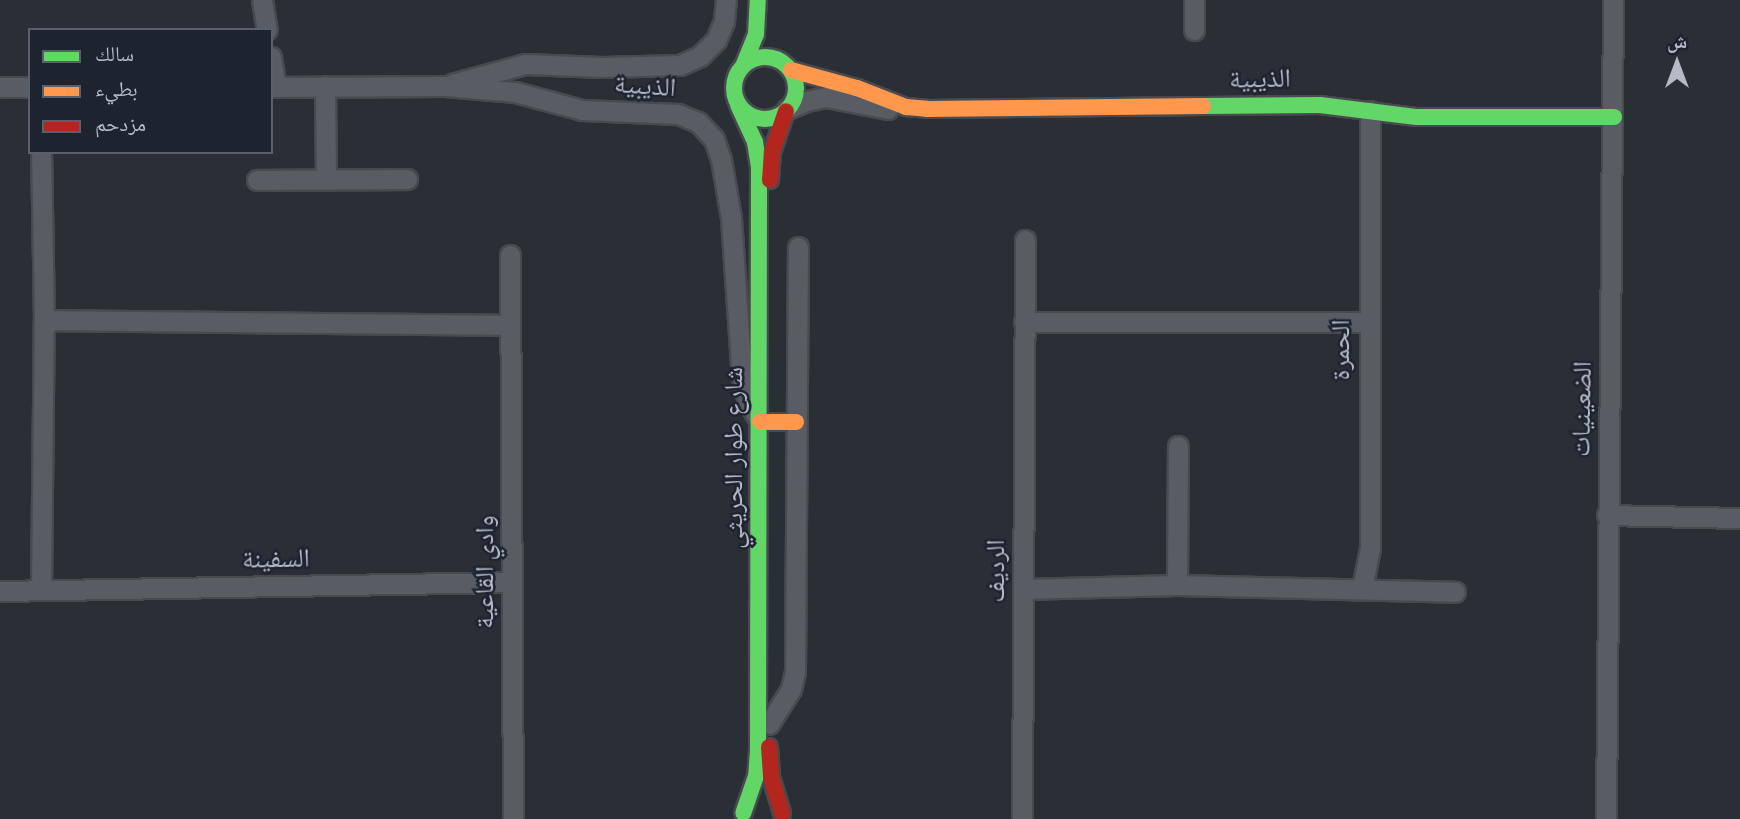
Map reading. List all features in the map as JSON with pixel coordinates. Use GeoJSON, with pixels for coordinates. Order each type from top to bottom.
{"type":"FeatureCollection","features":[{"type":"Feature","properties":{"kind":"street"},"geometry":{"type":"LineString","coordinates":[[262,0],[267,28]]}},
{"type":"Feature","properties":{"kind":"street","name":"الذيبية"},"geometry":{"type":"LineString","coordinates":[[445,86],[515,66],[680,65],[700,56],[716,40],[724,21],[726,0]]}},
{"type":"Feature","properties":{"kind":"street"},"geometry":{"type":"LineString","coordinates":[[758,0],[756,34],[744,65],[734,80],[734,97],[738,105],[752,117],[761,119],[787,110],[795,95],[788,67],[773,37],[770,0]]}},
{"type":"Feature","properties":{"kind":"street"},"geometry":{"type":"LineString","coordinates":[[1194,0],[1194,30]]}},
{"type":"Feature","properties":{"kind":"street","name":"الضعينيات"},"geometry":{"type":"LineString","coordinates":[[1606,819],[1613,0]]}},
{"type":"Feature","properties":{"kind":"street"},"geometry":{"type":"LineString","coordinates":[[744,65],[751,60],[768,57],[788,67]]}},
{"type":"Feature","properties":{"kind":"street"},"geometry":{"type":"LineString","coordinates":[[515,66],[511,76],[515,92]]}},
{"type":"Feature","properties":{"kind":"street","name":"الذيبية"},"geometry":{"type":"LineString","coordinates":[[788,67],[857,88],[906,107]]}},
{"type":"Feature","properties":{"kind":"street"},"geometry":{"type":"LineString","coordinates":[[325,86],[326,179]]}},
{"type":"Feature","properties":{"kind":"street","name":"الذيبية"},"geometry":{"type":"LineString","coordinates":[[274,87],[445,86],[515,92],[582,110],[678,114],[688,117],[707,130],[718,149],[727,188],[744,390],[765,422]]}},
{"type":"Feature","properties":{"kind":"street"},"geometry":{"type":"LineString","coordinates":[[0,87],[28,87]]}},
{"type":"Feature","properties":{"kind":"street","name":"الذيبية"},"geometry":{"type":"LineString","coordinates":[[787,110],[826,97],[882,109],[1320,105],[1417,117],[1614,117]]}},
{"type":"Feature","properties":{"kind":"street","name":"شارع طوار الحريثي"},"geometry":{"type":"LineString","coordinates":[[738,105],[755,142],[759,168],[771,777],[785,816]]}},
{"type":"Feature","properties":{"kind":"street","name":"شارع طوار الحريثي"},"geometry":{"type":"LineString","coordinates":[[740,816],[755,776],[758,750],[770,166],[775,138],[787,110]]}},
{"type":"Feature","properties":{"kind":"street","name":"الحمرة"},"geometry":{"type":"LineString","coordinates":[[1362,589],[1370,548],[1370,111]]}},
{"type":"Feature","properties":{"kind":"street"},"geometry":{"type":"LineString","coordinates":[[41,154],[44,320],[41,590]]}},
{"type":"Feature","properties":{"kind":"street"},"geometry":{"type":"LineString","coordinates":[[257,180],[407,179]]}},
{"type":"Feature","properties":{"kind":"street","name":"الرديف"},"geometry":{"type":"LineString","coordinates":[[1022,819],[1024,240]]}},
{"type":"Feature","properties":{"kind":"street"},"geometry":{"type":"LineString","coordinates":[[769,724],[791,689],[795,672],[798,247]]}},
{"type":"Feature","properties":{"kind":"street","name":"وادي القاعية"},"geometry":{"type":"LineString","coordinates":[[510,255],[513,819]]}},
{"type":"Feature","properties":{"kind":"street"},"geometry":{"type":"LineString","coordinates":[[44,320],[510,324]]}},
{"type":"Feature","properties":{"kind":"street"},"geometry":{"type":"LineString","coordinates":[[1024,322],[1368,322]]}},
{"type":"Feature","properties":{"kind":"street"},"geometry":{"type":"LineString","coordinates":[[765,422],[796,422]]}},
{"type":"Feature","properties":{"kind":"street"},"geometry":{"type":"LineString","coordinates":[[1177,585],[1178,446]]}},
{"type":"Feature","properties":{"kind":"street"},"geometry":{"type":"LineString","coordinates":[[1607,514],[1740,518]]}},
{"type":"Feature","properties":{"kind":"street","name":"السفينة"},"geometry":{"type":"LineString","coordinates":[[0,591],[512,582]]}},
{"type":"Feature","properties":{"kind":"street"},"geometry":{"type":"LineString","coordinates":[[1023,589],[1177,585],[1455,592]]}},
{"type":"Feature","properties":{"kind":"street"},"geometry":{"type":"LineString","coordinates":[[740,816],[763,806],[785,816]]}},
{"type":"Feature","properties":{"kind":"traffic: fast"},"geometry":{"type":"LineString","coordinates":[[744,64],[756,34],[758,0]]}},
{"type":"Feature","properties":{"kind":"traffic: fast"},"geometry":{"type":"LineString","coordinates":[[765,57],[777,59],[787,66],[794,76],[796,88],[794,100],[787,110],[777,117],[765,119],[753,117],[743,110],[736,100],[734,88],[736,76],[743,66],[753,59],[765,57]]}},
{"type":"Feature","properties":{"kind":"traffic: fast"},"geometry":{"type":"LineString","coordinates":[[738,105],[755,142],[759,168],[758,750],[756,776],[743,813]]}},
{"type":"Feature","properties":{"kind":"traffic: fast"},"geometry":{"type":"LineString","coordinates":[[1203,106],[1320,105],[1417,117],[1614,117]]}},
{"type":"Feature","properties":{"kind":"traffic: slow"},"geometry":{"type":"LineString","coordinates":[[791,70],[857,88],[906,107],[927,109],[1203,106]]}},
{"type":"Feature","properties":{"kind":"traffic: slow"},"geometry":{"type":"LineString","coordinates":[[760,422],[796,422]]}},
{"type":"Feature","properties":{"kind":"traffic: jam"},"geometry":{"type":"LineString","coordinates":[[770,180],[772,152],[786,111]]}},
{"type":"Feature","properties":{"kind":"traffic: jam"},"geometry":{"type":"LineString","coordinates":[[769,747],[771,777],[782,813]]}}]}
